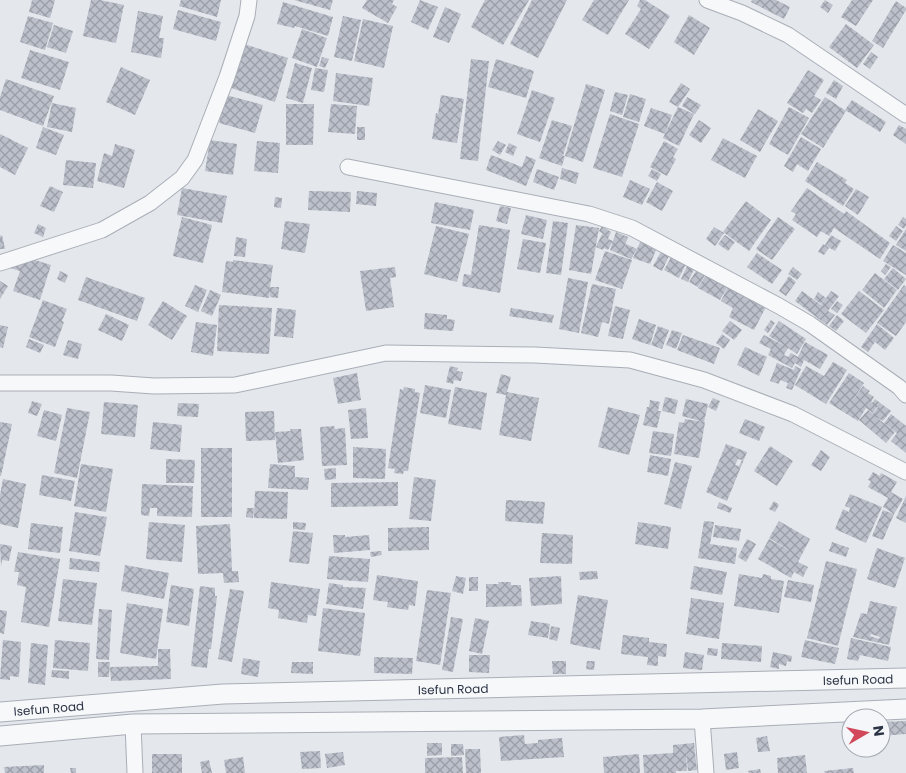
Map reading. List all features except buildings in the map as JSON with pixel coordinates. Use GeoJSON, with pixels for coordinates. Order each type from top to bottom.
{"type":"FeatureCollection","features":[{"type":"Feature","properties":{"kind":"street"},"geometry":{"type":"LineString","coordinates":[[0,262],[102,230],[150,203],[182,178],[195,160],[227,77],[247,16],[249,0]]}},
{"type":"Feature","properties":{"kind":"street"},"geometry":{"type":"LineString","coordinates":[[707,0],[742,12],[788,35],[906,115]]}},
{"type":"Feature","properties":{"kind":"street"},"geometry":{"type":"LineString","coordinates":[[348,167],[589,214],[632,228],[810,324],[904,386]]}},
{"type":"Feature","properties":{"kind":"street"},"geometry":{"type":"LineString","coordinates":[[0,383],[111,383],[154,386],[235,385],[386,353],[535,355],[630,360],[704,380],[793,414],[906,472]]}},
{"type":"Feature","properties":{"kind":"street","name":"Isefun Road"},"geometry":{"type":"LineString","coordinates":[[0,712],[223,694],[906,678]]}},
{"type":"Feature","properties":{"kind":"street","name":"Isefun Road"},"geometry":{"type":"LineString","coordinates":[[0,736],[133,724],[702,719],[906,709]]}},
{"type":"Feature","properties":{"kind":"street"},"geometry":{"type":"LineString","coordinates":[[702,719],[706,773]]}},
{"type":"Feature","properties":{"kind":"street"},"geometry":{"type":"LineString","coordinates":[[133,724],[135,773]]}}]}
